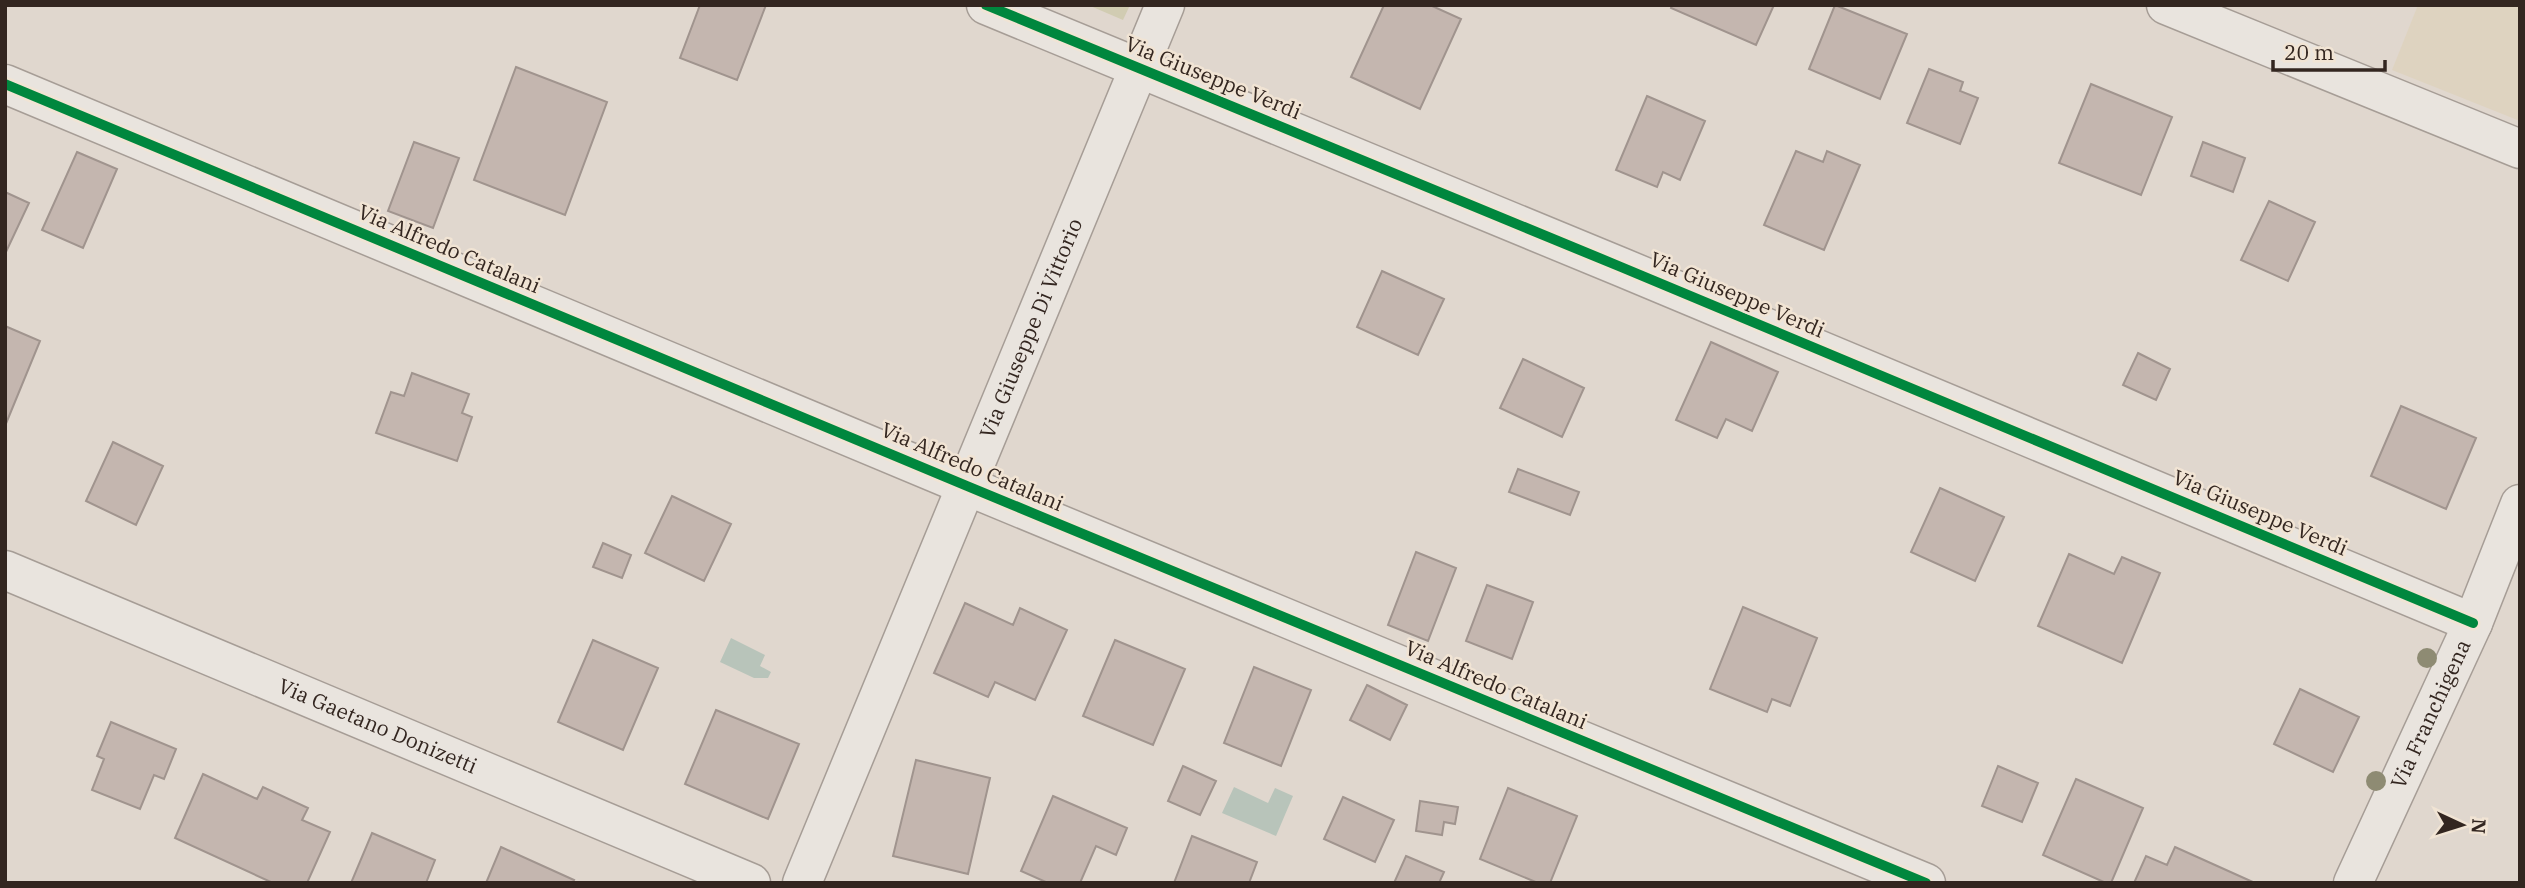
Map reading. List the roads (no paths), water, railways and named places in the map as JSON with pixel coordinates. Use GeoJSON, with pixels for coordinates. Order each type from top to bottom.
{"type":"FeatureCollection","features":[{"type":"Feature","properties":{"kind":"street","name":"Via Giuseppe Verdi"},"geometry":{"type":"LineString","coordinates":[[986,5],[2473,623]]}},
{"type":"Feature","properties":{"kind":"street","name":"Via Giuseppe Di Vittorio"},"geometry":{"type":"LineString","coordinates":[[802,883],[1165,5]]}},
{"type":"Feature","properties":{"kind":"street"},"geometry":{"type":"LineString","coordinates":[[2166,5],[2520,149]]}},
{"type":"Feature","properties":{"kind":"street","name":"Via Alfredo Catalani"},"geometry":{"type":"LineString","coordinates":[[5,84],[1926,883]]}},
{"type":"Feature","properties":{"kind":"street","name":"Via Franchigena"},"geometry":{"type":"LineString","coordinates":[[2353,883],[2473,623],[2520,504]]}},
{"type":"Feature","properties":{"kind":"street","name":"Via Gaetano Donizetti"},"geometry":{"type":"LineString","coordinates":[[5,570],[751,883]]}}]}
